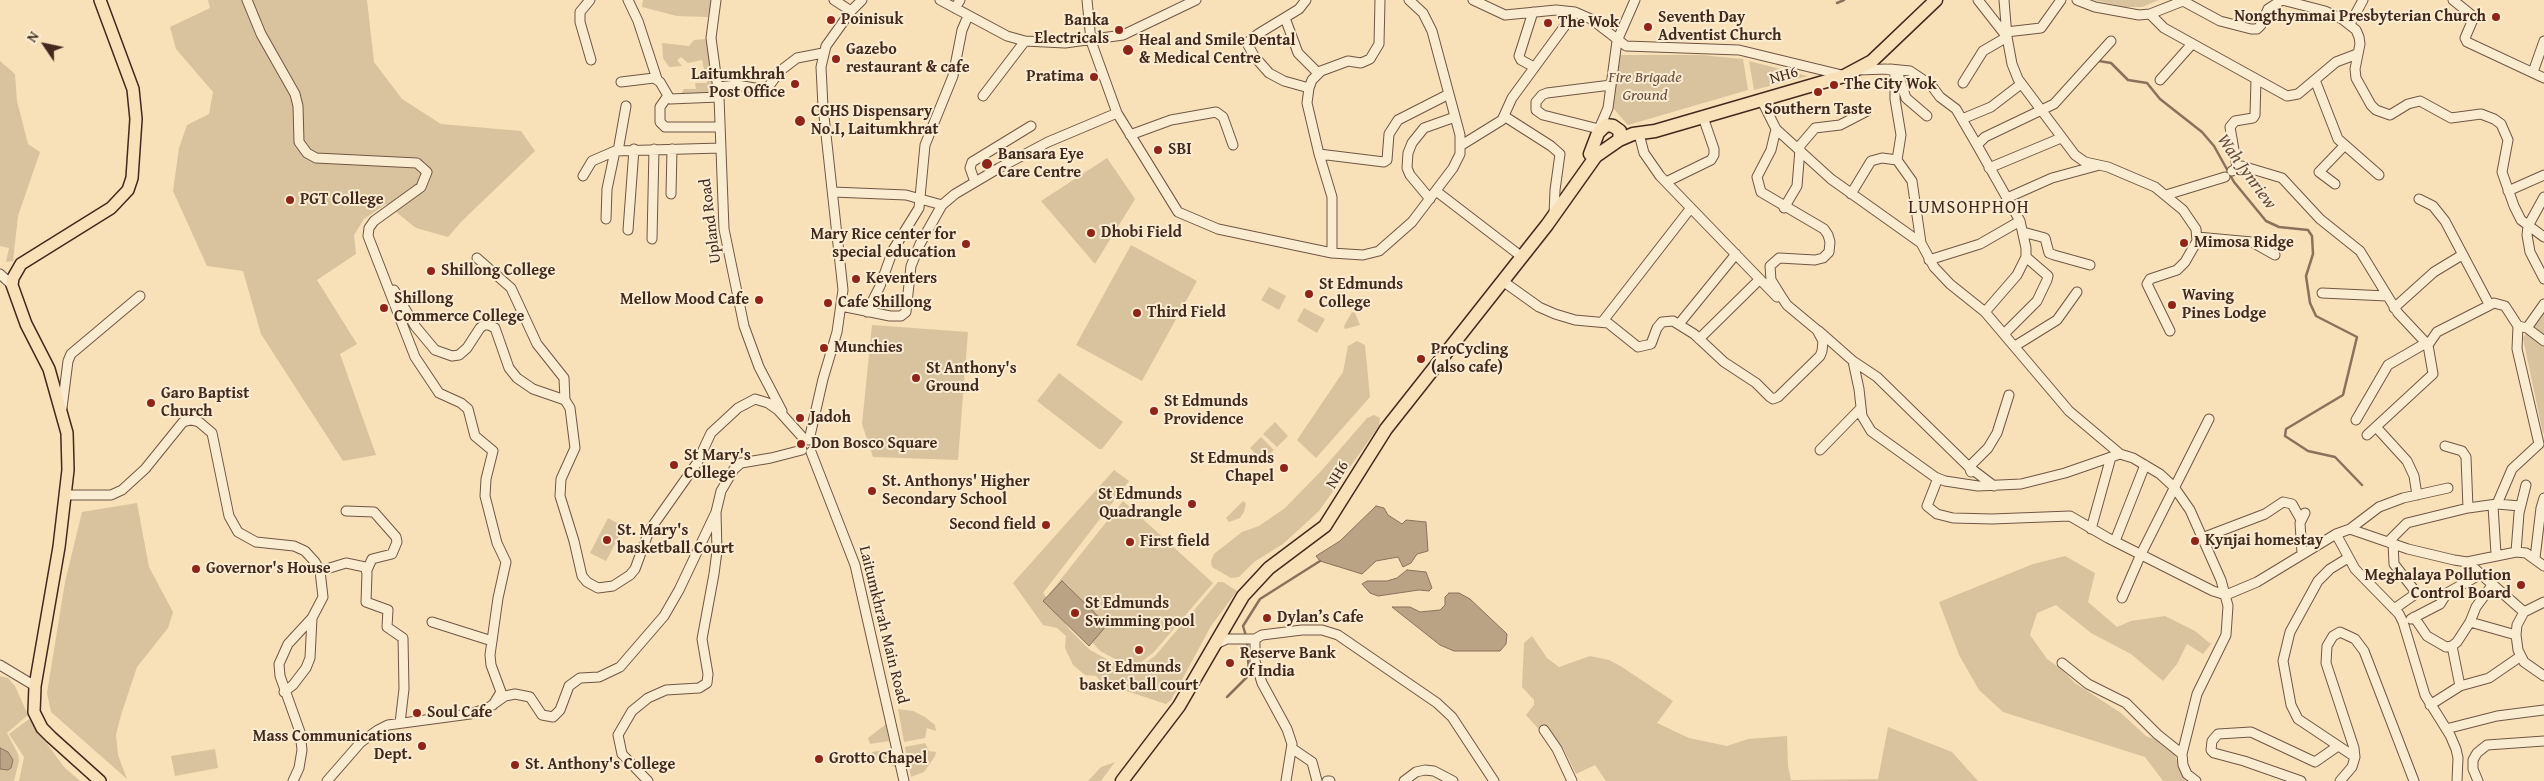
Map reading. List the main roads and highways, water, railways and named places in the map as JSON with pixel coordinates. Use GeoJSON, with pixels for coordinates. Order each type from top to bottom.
{"type":"FeatureCollection","features":[{"type":"Feature","properties":{"kind":"highway","name":"NH6"},"geometry":{"type":"LineString","coordinates":[[1122,781],[1170,720],[1216,644],[1233,611],[1256,581],[1325,526],[1386,429],[1504,282],[1554,216],[1580,178],[1593,154],[1599,131],[1606,125],[1617,132],[1636,134],[1703,117],[1844,76],[1881,53],[1930,3]]}},
{"type":"Feature","properties":{"kind":"highway","name":"NH6"},"geometry":{"type":"LineString","coordinates":[[1593,154],[1617,132]]}},
{"type":"Feature","properties":{"kind":"main road"},"geometry":{"type":"LineString","coordinates":[[100,0],[133,89],[136,119],[132,178],[128,190],[111,208],[21,264],[13,278],[12,285],[26,324],[49,369],[62,408],[68,442],[65,495],[53,592],[35,686],[34,712],[36,719],[51,737],[100,781]]}},
{"type":"Feature","properties":{"kind":"waterway","name":"Wah Jynriew"},"geometry":{"type":"LineString","coordinates":[[1837,3],[1844,0]]}},
{"type":"Feature","properties":{"kind":"waterway","name":"Wah Jynriew"},"geometry":{"type":"LineString","coordinates":[[2099,61],[2111,63],[2128,80],[2147,83],[2160,99],[2202,132],[2214,146],[2234,182],[2266,221],[2279,227],[2308,230],[2312,236],[2313,254],[2306,276],[2310,303],[2316,316],[2357,337],[2343,395],[2286,429],[2285,436],[2308,451],[2335,457],[2362,485]]}},
{"type":"Feature","properties":{"kind":"waterway"},"geometry":{"type":"LineString","coordinates":[[1246,636],[1243,626],[1260,599],[1320,561]]}},
{"type":"Feature","properties":{"kind":"waterway"},"geometry":{"type":"LineString","coordinates":[[1227,697],[1249,675],[1247,642]]}},
{"type":"Feature","properties":{"kind":"place","name":"Nongthymmai Presbyterian Church"},"geometry":{"type":"Point","coordinates":[2496,17]}},
{"type":"Feature","properties":{"kind":"place","name":"Poinisuk"},"geometry":{"type":"Point","coordinates":[831,20]}},
{"type":"Feature","properties":{"kind":"place","name":"The Wok"},"geometry":{"type":"Point","coordinates":[1548,23]}},
{"type":"Feature","properties":{"kind":"place","name":"Seventh Day Adventist Church"},"geometry":{"type":"Point","coordinates":[1648,27]}},
{"type":"Feature","properties":{"kind":"place","name":"Banka Electricals"},"geometry":{"type":"Point","coordinates":[1119,30]}},
{"type":"Feature","properties":{"kind":"place","name":"Heal and Smile Dental & Medical Centre"},"geometry":{"type":"Point","coordinates":[1128,50]}},
{"type":"Feature","properties":{"kind":"place","name":"Gazebo restaurant & cafe"},"geometry":{"type":"Point","coordinates":[836,59]}},
{"type":"Feature","properties":{"kind":"place","name":"Pratima"},"geometry":{"type":"Point","coordinates":[1094,77]}},
{"type":"Feature","properties":{"kind":"place","name":"Laitumkhrah Post Office"},"geometry":{"type":"Point","coordinates":[795,84]}},
{"type":"Feature","properties":{"kind":"place","name":"The City Wok"},"geometry":{"type":"Point","coordinates":[1834,85]}},
{"type":"Feature","properties":{"kind":"place","name":"Southern Taste"},"geometry":{"type":"Point","coordinates":[1818,92]}},
{"type":"Feature","properties":{"kind":"place","name":"CGHS Dispensary No.I, Laitumkhrat"},"geometry":{"type":"Point","coordinates":[800,121]}},
{"type":"Feature","properties":{"kind":"place","name":"SBI"},"geometry":{"type":"Point","coordinates":[1158,150]}},
{"type":"Feature","properties":{"kind":"place","name":"Bansara Eye Care Centre"},"geometry":{"type":"Point","coordinates":[987,164]}},
{"type":"Feature","properties":{"kind":"place","name":"PGT College"},"geometry":{"type":"Point","coordinates":[290,200]}},
{"type":"Feature","properties":{"kind":"place","name":"Dhobi Field"},"geometry":{"type":"Point","coordinates":[1091,233]}},
{"type":"Feature","properties":{"kind":"place","name":"Mimosa Ridge"},"geometry":{"type":"Point","coordinates":[2184,243]}},
{"type":"Feature","properties":{"kind":"place","name":"Mary Rice center for special education"},"geometry":{"type":"Point","coordinates":[966,244]}},
{"type":"Feature","properties":{"kind":"place","name":"Shillong College"},"geometry":{"type":"Point","coordinates":[431,271]}},
{"type":"Feature","properties":{"kind":"place","name":"Keventers"},"geometry":{"type":"Point","coordinates":[856,279]}},
{"type":"Feature","properties":{"kind":"place","name":"St Edmunds College"},"geometry":{"type":"Point","coordinates":[1309,294]}},
{"type":"Feature","properties":{"kind":"place","name":"Mellow Mood Cafe"},"geometry":{"type":"Point","coordinates":[759,300]}},
{"type":"Feature","properties":{"kind":"place","name":"Cafe Shillong"},"geometry":{"type":"Point","coordinates":[828,303]}},
{"type":"Feature","properties":{"kind":"place","name":"Waving Pines Lodge"},"geometry":{"type":"Point","coordinates":[2172,305]}},
{"type":"Feature","properties":{"kind":"place","name":"Shillong Commerce College"},"geometry":{"type":"Point","coordinates":[384,308]}},
{"type":"Feature","properties":{"kind":"place","name":"Third Field"},"geometry":{"type":"Point","coordinates":[1137,313]}},
{"type":"Feature","properties":{"kind":"place","name":"Munchies"},"geometry":{"type":"Point","coordinates":[824,348]}},
{"type":"Feature","properties":{"kind":"place","name":"ProCycling (also cafe)"},"geometry":{"type":"Point","coordinates":[1421,359]}},
{"type":"Feature","properties":{"kind":"place","name":"St Anthony's Ground"},"geometry":{"type":"Point","coordinates":[916,378]}},
{"type":"Feature","properties":{"kind":"place","name":"Garo Baptist Church"},"geometry":{"type":"Point","coordinates":[151,403]}},
{"type":"Feature","properties":{"kind":"place","name":"St Edmunds Providence"},"geometry":{"type":"Point","coordinates":[1154,411]}},
{"type":"Feature","properties":{"kind":"place","name":"Jadoh"},"geometry":{"type":"Point","coordinates":[800,418]}},
{"type":"Feature","properties":{"kind":"place","name":"Don Bosco Square"},"geometry":{"type":"Point","coordinates":[801,444]}},
{"type":"Feature","properties":{"kind":"place","name":"St Mary's College"},"geometry":{"type":"Point","coordinates":[674,465]}},
{"type":"Feature","properties":{"kind":"place","name":"St Edmunds Chapel"},"geometry":{"type":"Point","coordinates":[1284,468]}},
{"type":"Feature","properties":{"kind":"place","name":"St. Anthonys' Higher Secondary School"},"geometry":{"type":"Point","coordinates":[872,491]}},
{"type":"Feature","properties":{"kind":"place","name":"St Edmunds Quadrangle"},"geometry":{"type":"Point","coordinates":[1192,504]}},
{"type":"Feature","properties":{"kind":"place","name":"Second field"},"geometry":{"type":"Point","coordinates":[1046,525]}},
{"type":"Feature","properties":{"kind":"place","name":"St. Mary's basketball Court"},"geometry":{"type":"Point","coordinates":[607,540]}},
{"type":"Feature","properties":{"kind":"place","name":"Kynjai homestay"},"geometry":{"type":"Point","coordinates":[2195,541]}},
{"type":"Feature","properties":{"kind":"place","name":"First field"},"geometry":{"type":"Point","coordinates":[1130,542]}},
{"type":"Feature","properties":{"kind":"place","name":"Governor's House"},"geometry":{"type":"Point","coordinates":[196,569]}},
{"type":"Feature","properties":{"kind":"place","name":"Meghalaya Pollution Control Board"},"geometry":{"type":"Point","coordinates":[2521,585]}},
{"type":"Feature","properties":{"kind":"place","name":"St Edmunds Swimming pool"},"geometry":{"type":"Point","coordinates":[1075,613]}},
{"type":"Feature","properties":{"kind":"place","name":"Dylan’s Cafe"},"geometry":{"type":"Point","coordinates":[1267,618]}},
{"type":"Feature","properties":{"kind":"place","name":"St Edmunds basket ball court"},"geometry":{"type":"Point","coordinates":[1139,650]}},
{"type":"Feature","properties":{"kind":"place","name":"Reserve Bank of India"},"geometry":{"type":"Point","coordinates":[1230,663]}},
{"type":"Feature","properties":{"kind":"place","name":"Soul Cafe"},"geometry":{"type":"Point","coordinates":[417,713]}},
{"type":"Feature","properties":{"kind":"place","name":"Mass Communications Dept."},"geometry":{"type":"Point","coordinates":[422,746]}},
{"type":"Feature","properties":{"kind":"place","name":"Grotto Chapel"},"geometry":{"type":"Point","coordinates":[819,759]}},
{"type":"Feature","properties":{"kind":"place","name":"St. Anthony's College"},"geometry":{"type":"Point","coordinates":[515,765]}},
{"type":"Feature","properties":{"kind":"district","name":"LUMSOHPHOH"},"geometry":{"type":"Point","coordinates":[1969,208]}},
{"type":"Feature","properties":{"kind":"park label","name":"Fire Brigade Ground"},"geometry":{"type":"Point","coordinates":[1645,87]}}]}
